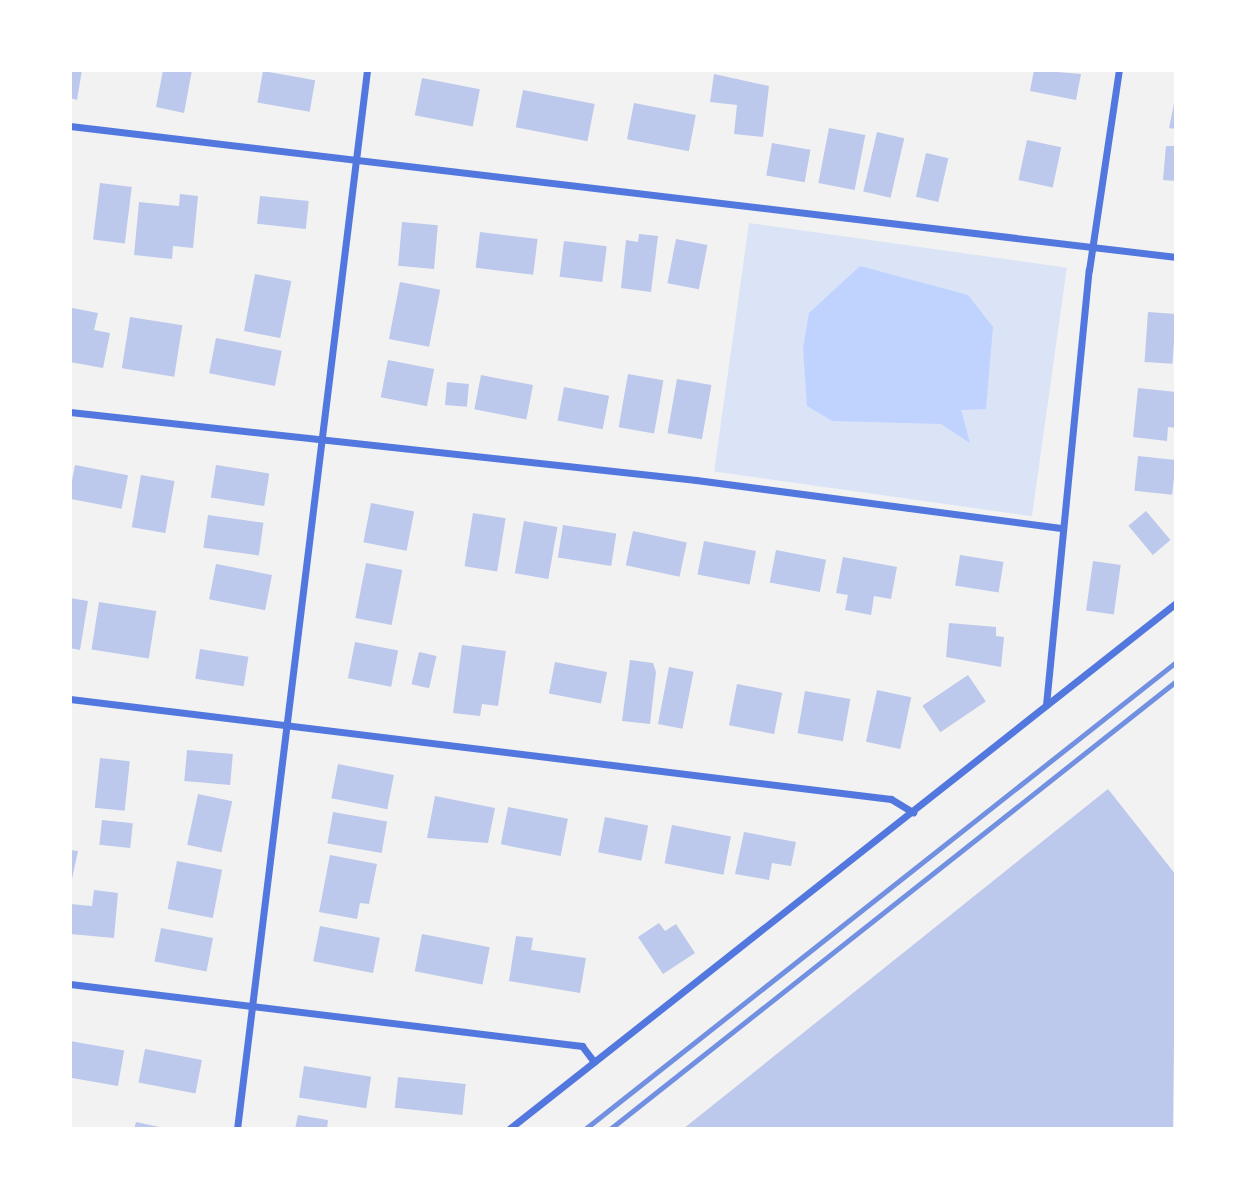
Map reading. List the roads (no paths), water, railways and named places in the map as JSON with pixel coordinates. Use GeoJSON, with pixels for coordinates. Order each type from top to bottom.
{"type":"FeatureCollection","features":[{"type":"Feature","properties":{"kind":"street"},"geometry":{"type":"LineString","coordinates":[[237,1129],[367,70]]}},
{"type":"Feature","properties":{"kind":"street"},"geometry":{"type":"LineString","coordinates":[[1046,705],[1092,247],[1119,70]]}},
{"type":"Feature","properties":{"kind":"street"},"geometry":{"type":"LineString","coordinates":[[70,126],[1176,257]]}},
{"type":"Feature","properties":{"kind":"street"},"geometry":{"type":"LineString","coordinates":[[70,412],[322,443],[696,480],[1063,528]]}},
{"type":"Feature","properties":{"kind":"street"},"geometry":{"type":"LineString","coordinates":[[509,1129],[1176,603]]}},
{"type":"Feature","properties":{"kind":"street"},"geometry":{"type":"LineString","coordinates":[[70,699],[891,799],[913,811]]}},
{"type":"Feature","properties":{"kind":"street"},"geometry":{"type":"LineString","coordinates":[[70,984],[583,1046],[594,1062]]}},
{"type":"Feature","properties":{"kind":"water"},"geometry":{"type":"Polygon","coordinates":[[[860,266],[968,295],[993,327],[986,409],[961,410],[970,443],[941,424],[832,421],[807,406],[803,348],[809,313],[860,266]]]}},
{"type":"Feature","properties":{"kind":"railway"},"geometry":{"type":"LineString","coordinates":[[585,1129],[1176,662]]}},
{"type":"Feature","properties":{"kind":"railway"},"geometry":{"type":"LineString","coordinates":[[610,1129],[1176,681]]}}]}
